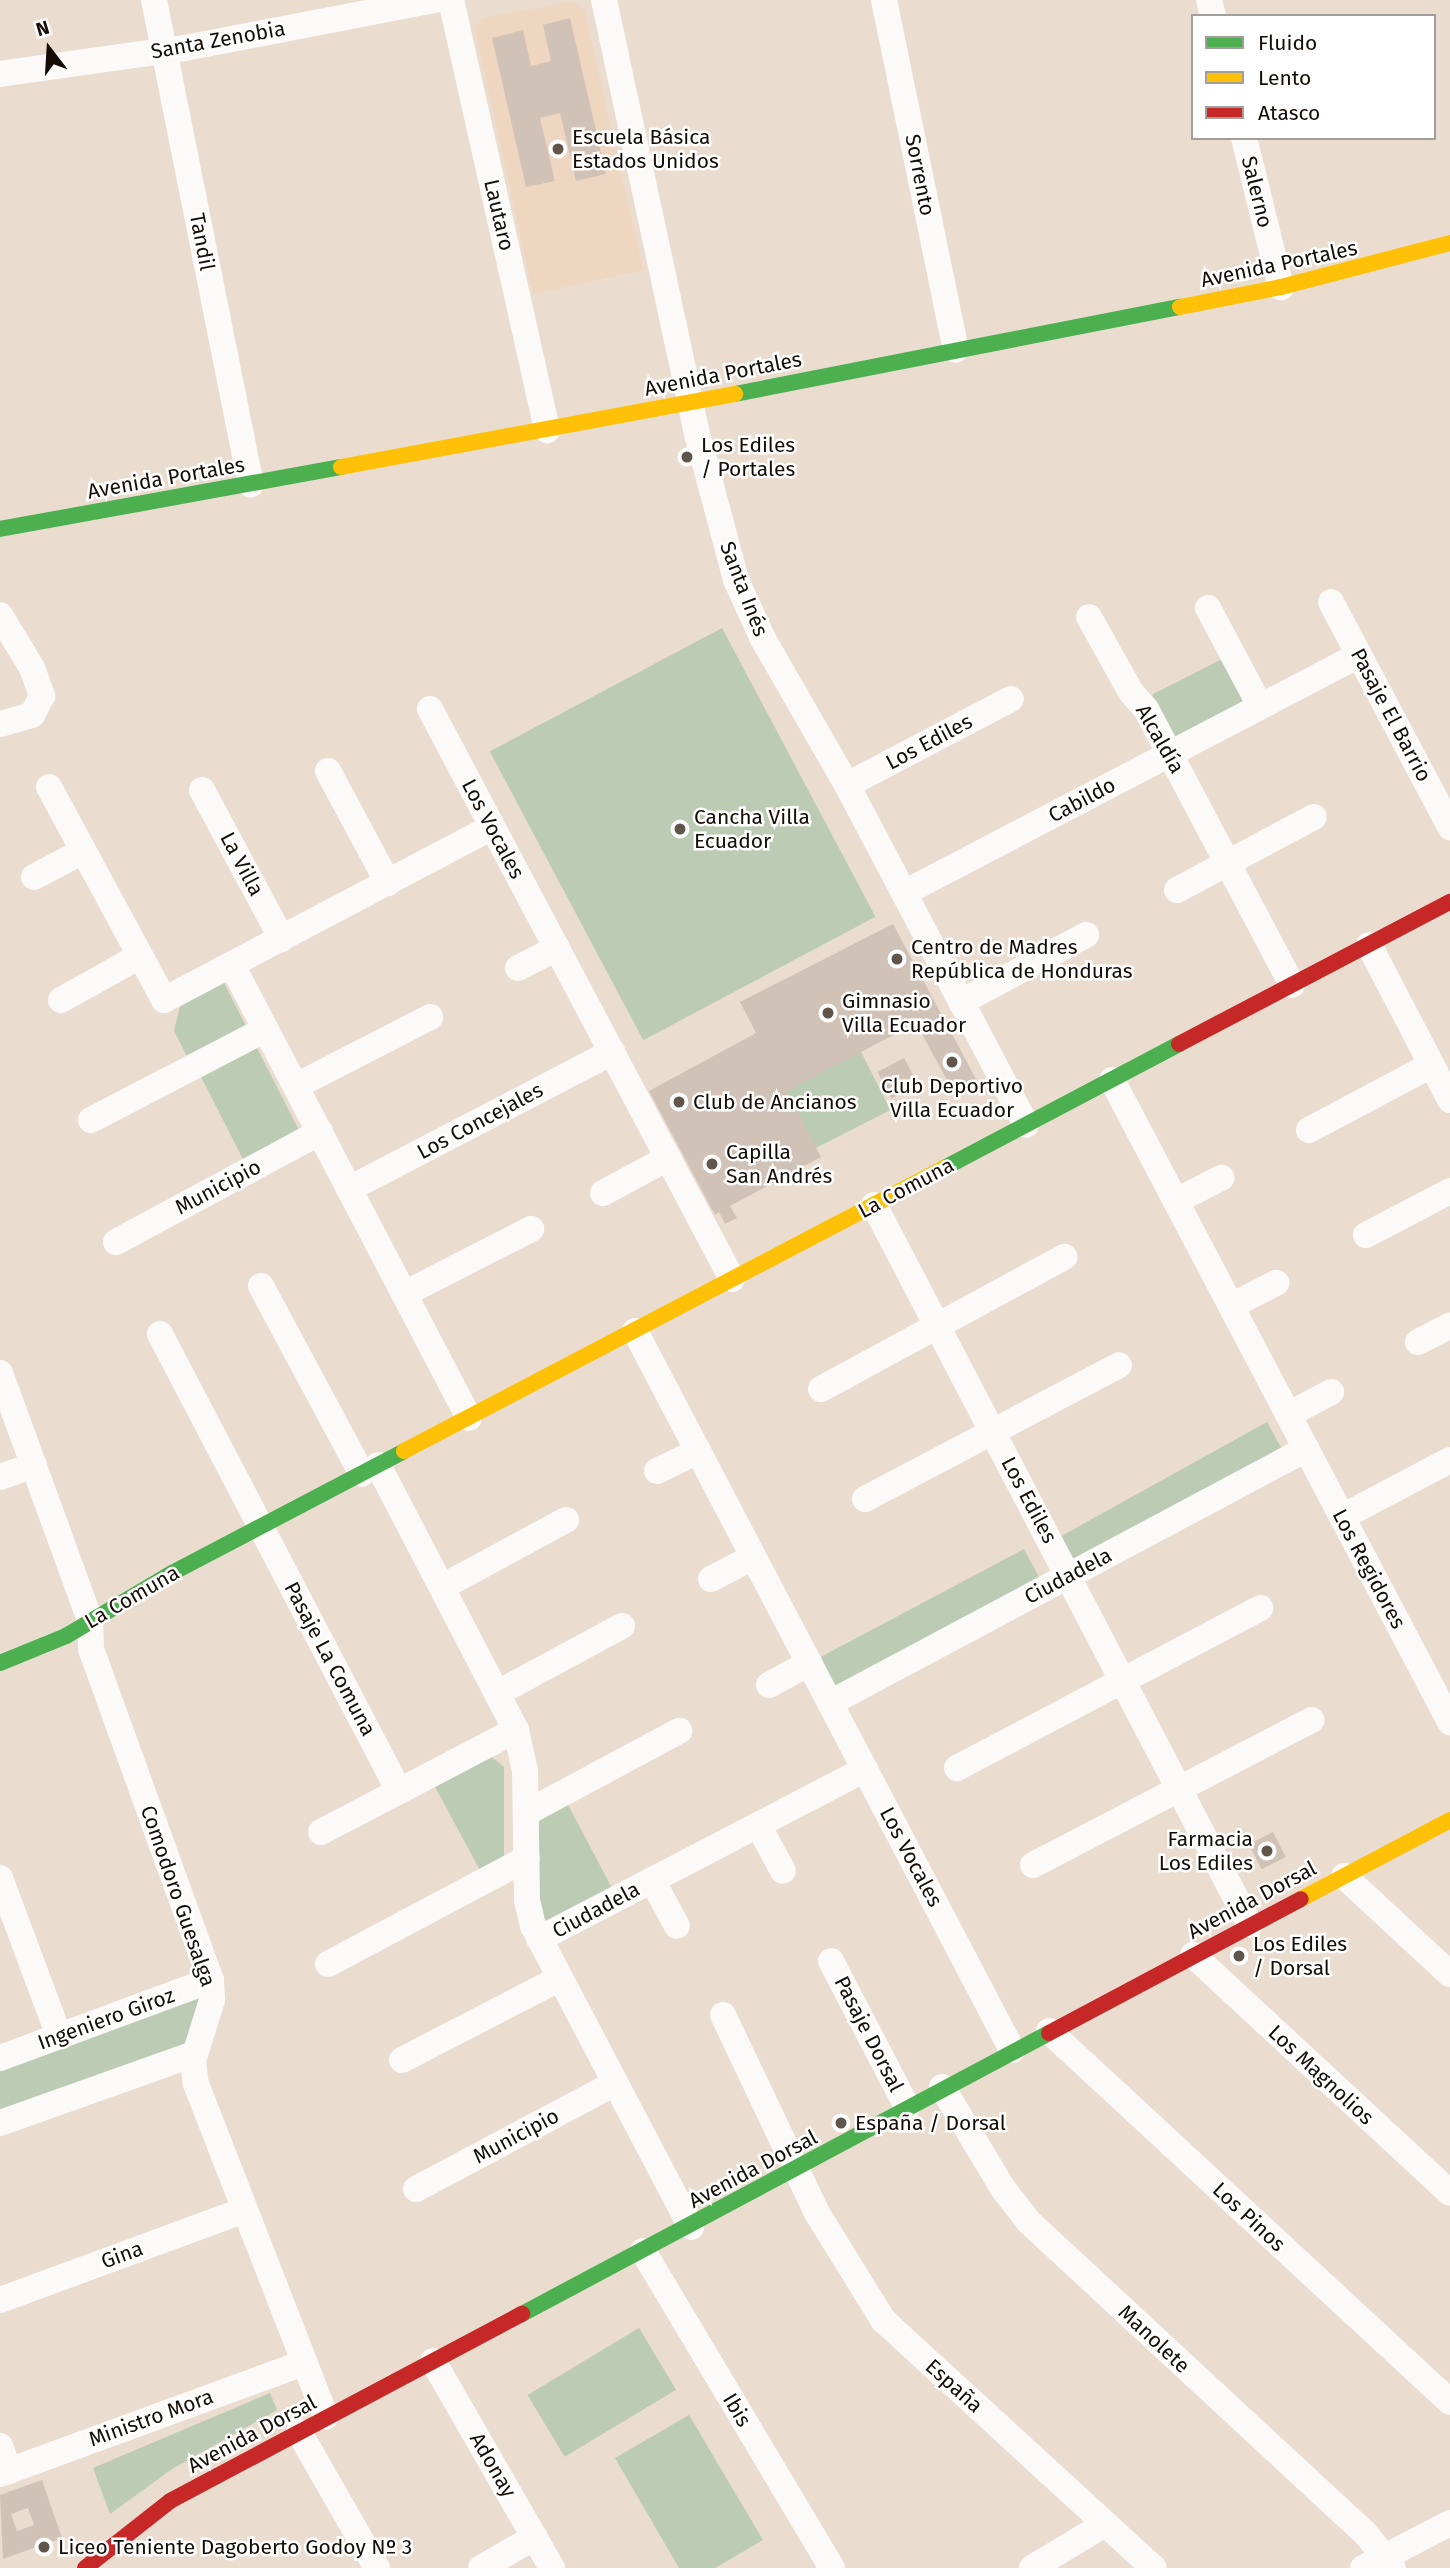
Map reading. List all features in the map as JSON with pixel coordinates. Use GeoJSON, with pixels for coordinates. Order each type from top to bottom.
{"type":"FeatureCollection","features":[{"type":"Feature","properties":{"kind":"street","name":"Tandil"},"geometry":{"type":"LineString","coordinates":[[154,0],[251,484]]}},
{"type":"Feature","properties":{"kind":"street","name":"Santa Zenobia"},"geometry":{"type":"LineString","coordinates":[[0,74],[164,51],[435,0]]}},
{"type":"Feature","properties":{"kind":"street","name":"Lautaro"},"geometry":{"type":"LineString","coordinates":[[451,0],[547,430]]}},
{"type":"Feature","properties":{"kind":"street","name":"Santa Inés"},"geometry":{"type":"LineString","coordinates":[[604,0],[694,401],[698,438],[736,580],[763,639],[847,785],[1026,1125]]}},
{"type":"Feature","properties":{"kind":"street","name":"Sorrento"},"geometry":{"type":"LineString","coordinates":[[884,0],[956,350]]}},
{"type":"Feature","properties":{"kind":"street","name":"Salerno"},"geometry":{"type":"LineString","coordinates":[[1244,140],[1281,287]]}},
{"type":"Feature","properties":{"kind":"street","name":"Avenida Portales"},"geometry":{"type":"LineString","coordinates":[[0,529],[547,430],[1281,287],[1450,243]]}},
{"type":"Feature","properties":{"kind":"street","name":"Pasaje El Barrio"},"geometry":{"type":"LineString","coordinates":[[1331,602],[1450,827]]}},
{"type":"Feature","properties":{"kind":"street"},"geometry":{"type":"LineString","coordinates":[[1208,608],[1260,706]]}},
{"type":"Feature","properties":{"kind":"street"},"geometry":{"type":"LineString","coordinates":[[0,615],[39,682],[39,707],[22,722],[0,724]]}},
{"type":"Feature","properties":{"kind":"street","name":"Alcaldía"},"geometry":{"type":"LineString","coordinates":[[1089,617],[1170,754],[1292,985]]}},
{"type":"Feature","properties":{"kind":"street","name":"Cabildo"},"geometry":{"type":"LineString","coordinates":[[904,893],[1359,654]]}},
{"type":"Feature","properties":{"kind":"street","name":"Los Ediles"},"geometry":{"type":"LineString","coordinates":[[847,785],[1011,699]]}},
{"type":"Feature","properties":{"kind":"street","name":"Los Vocales"},"geometry":{"type":"LineString","coordinates":[[429,709],[732,1279]]}},
{"type":"Feature","properties":{"kind":"street"},"geometry":{"type":"LineString","coordinates":[[328,771],[388,883]]}},
{"type":"Feature","properties":{"kind":"street"},"geometry":{"type":"LineString","coordinates":[[49,787],[164,1000],[492,827]]}},
{"type":"Feature","properties":{"kind":"street","name":"La Villa"},"geometry":{"type":"LineString","coordinates":[[202,790],[282,939]]}},
{"type":"Feature","properties":{"kind":"street"},"geometry":{"type":"LineString","coordinates":[[1177,890],[1314,817]]}},
{"type":"Feature","properties":{"kind":"street"},"geometry":{"type":"LineString","coordinates":[[34,877],[83,851]]}},
{"type":"Feature","properties":{"kind":"street","name":"La Comuna"},"geometry":{"type":"LineString","coordinates":[[0,1663],[66,1636],[90,1620],[262,1526],[1450,902]]}},
{"type":"Feature","properties":{"kind":"street"},"geometry":{"type":"LineString","coordinates":[[961,1002],[1086,936]]}},
{"type":"Feature","properties":{"kind":"street"},"geometry":{"type":"LineString","coordinates":[[1369,945],[1450,1100]]}},
{"type":"Feature","properties":{"kind":"street"},"geometry":{"type":"LineString","coordinates":[[518,968],[556,948]]}},
{"type":"Feature","properties":{"kind":"street"},"geometry":{"type":"LineString","coordinates":[[61,1000],[140,956]]}},
{"type":"Feature","properties":{"kind":"street"},"geometry":{"type":"LineString","coordinates":[[232,965],[468,1418]]}},
{"type":"Feature","properties":{"kind":"street"},"geometry":{"type":"LineString","coordinates":[[296,1087],[430,1017]]}},
{"type":"Feature","properties":{"kind":"street"},"geometry":{"type":"LineString","coordinates":[[91,1120],[266,1029]]}},
{"type":"Feature","properties":{"kind":"street","name":"Los Concejales"},"geometry":{"type":"LineString","coordinates":[[349,1189],[612,1052]]}},
{"type":"Feature","properties":{"kind":"street"},"geometry":{"type":"LineString","coordinates":[[1309,1130],[1431,1065]]}},
{"type":"Feature","properties":{"kind":"street","name":"Los Regidores"},"geometry":{"type":"LineString","coordinates":[[1112,1080],[1450,1722]]}},
{"type":"Feature","properties":{"kind":"street","name":"Municipio"},"geometry":{"type":"LineString","coordinates":[[116,1242],[320,1132]]}},
{"type":"Feature","properties":{"kind":"street"},"geometry":{"type":"LineString","coordinates":[[603,1193],[668,1158]]}},
{"type":"Feature","properties":{"kind":"street"},"geometry":{"type":"LineString","coordinates":[[1176,1201],[1221,1178]]}},
{"type":"Feature","properties":{"kind":"street"},"geometry":{"type":"LineString","coordinates":[[1366,1236],[1450,1191]]}},
{"type":"Feature","properties":{"kind":"street","name":"Los Ediles"},"geometry":{"type":"LineString","coordinates":[[874,1205],[1250,1925]]}},
{"type":"Feature","properties":{"kind":"street"},"geometry":{"type":"LineString","coordinates":[[404,1294],[531,1229]]}},
{"type":"Feature","properties":{"kind":"street"},"geometry":{"type":"LineString","coordinates":[[821,1389],[1063,1257]]}},
{"type":"Feature","properties":{"kind":"street"},"geometry":{"type":"LineString","coordinates":[[1231,1306],[1276,1283]]}},
{"type":"Feature","properties":{"kind":"street"},"geometry":{"type":"LineString","coordinates":[[261,1286],[442,1587],[516,1730],[524,1763],[527,1900],[540,1939],[691,2227]]}},
{"type":"Feature","properties":{"kind":"street"},"geometry":{"type":"LineString","coordinates":[[1418,1342],[1450,1325]]}},
{"type":"Feature","properties":{"kind":"street","name":"Los Vocales"},"geometry":{"type":"LineString","coordinates":[[635,1331],[1012,2050]]}},
{"type":"Feature","properties":{"kind":"street"},"geometry":{"type":"LineString","coordinates":[[160,1334],[262,1526]]}},
{"type":"Feature","properties":{"kind":"street","name":"Los Ediles"},"geometry":{"type":"LineString","coordinates":[[865,1499],[1119,1365]]}},
{"type":"Feature","properties":{"kind":"street","name":"Comodoro Guesalga"},"geometry":{"type":"LineString","coordinates":[[0,1373],[90,1620],[91,1649],[211,1980],[212,2000],[194,2054],[196,2084],[303,2363],[327,2417]]}},
{"type":"Feature","properties":{"kind":"street"},"geometry":{"type":"LineString","coordinates":[[1288,1415],[1331,1392]]}},
{"type":"Feature","properties":{"kind":"street","name":"Ciudadela"},"geometry":{"type":"LineString","coordinates":[[830,1703],[1306,1449]]}},
{"type":"Feature","properties":{"kind":"street"},"geometry":{"type":"LineString","coordinates":[[657,1471],[698,1451]]}},
{"type":"Feature","properties":{"kind":"street"},"geometry":{"type":"LineString","coordinates":[[1342,1517],[1449,1462]]}},
{"type":"Feature","properties":{"kind":"street"},"geometry":{"type":"LineString","coordinates":[[0,1477],[34,1465]]}},
{"type":"Feature","properties":{"kind":"street"},"geometry":{"type":"LineString","coordinates":[[442,1587],[566,1520]]}},
{"type":"Feature","properties":{"kind":"street","name":"Pasaje La Comuna"},"geometry":{"type":"LineString","coordinates":[[262,1526],[399,1791]]}},
{"type":"Feature","properties":{"kind":"street"},"geometry":{"type":"LineString","coordinates":[[711,1579],[753,1557]]}},
{"type":"Feature","properties":{"kind":"street"},"geometry":{"type":"LineString","coordinates":[[957,1768],[1260,1608]]}},
{"type":"Feature","properties":{"kind":"street"},"geometry":{"type":"LineString","coordinates":[[498,1693],[622,1626]]}},
{"type":"Feature","properties":{"kind":"street"},"geometry":{"type":"LineString","coordinates":[[769,1685],[809,1663]]}},
{"type":"Feature","properties":{"kind":"street"},"geometry":{"type":"LineString","coordinates":[[1033,1865],[1312,1720]]}},
{"type":"Feature","properties":{"kind":"street"},"geometry":{"type":"LineString","coordinates":[[321,1832],[516,1730]]}},
{"type":"Feature","properties":{"kind":"street"},"geometry":{"type":"LineString","coordinates":[[526,1813],[680,1731]]}},
{"type":"Feature","properties":{"kind":"street","name":"Ciudadela"},"geometry":{"type":"LineString","coordinates":[[540,1939],[865,1769]]}},
{"type":"Feature","properties":{"kind":"street","name":"Avenida Dorsal"},"geometry":{"type":"LineString","coordinates":[[85,2568],[170,2501],[691,2227],[1012,2050],[1450,1820]]}},
{"type":"Feature","properties":{"kind":"street"},"geometry":{"type":"LineString","coordinates":[[758,1825],[783,1871]]}},
{"type":"Feature","properties":{"kind":"street"},"geometry":{"type":"LineString","coordinates":[[328,1964],[527,1858]]}},
{"type":"Feature","properties":{"kind":"street"},"geometry":{"type":"LineString","coordinates":[[1343,1876],[1450,1974]]}},
{"type":"Feature","properties":{"kind":"street"},"geometry":{"type":"LineString","coordinates":[[0,1878],[59,2036]]}},
{"type":"Feature","properties":{"kind":"street","name":"Ciudadela"},"geometry":{"type":"LineString","coordinates":[[652,1880],[677,1926]]}},
{"type":"Feature","properties":{"kind":"street","name":"Los Magnolios"},"geometry":{"type":"LineString","coordinates":[[1193,1955],[1450,2193]]}},
{"type":"Feature","properties":{"kind":"street","name":"Pasaje Dorsal"},"geometry":{"type":"LineString","coordinates":[[831,1961],[907,2108]]}},
{"type":"Feature","properties":{"kind":"street"},"geometry":{"type":"LineString","coordinates":[[402,2060],[560,1978]]}},
{"type":"Feature","properties":{"kind":"street","name":"Ingeniero Giroz"},"geometry":{"type":"LineString","coordinates":[[0,2058],[211,1980]]}},
{"type":"Feature","properties":{"kind":"street"},"geometry":{"type":"LineString","coordinates":[[723,2015],[799,2169]]}},
{"type":"Feature","properties":{"kind":"street","name":"Los Pinos"},"geometry":{"type":"LineString","coordinates":[[1049,2031],[1450,2402]]}},
{"type":"Feature","properties":{"kind":"street"},"geometry":{"type":"LineString","coordinates":[[0,2123],[194,2054]]}},
{"type":"Feature","properties":{"kind":"street","name":"Municipio"},"geometry":{"type":"LineString","coordinates":[[416,2189],[615,2083]]}},
{"type":"Feature","properties":{"kind":"street","name":"Manolete"},"geometry":{"type":"LineString","coordinates":[[943,2087],[1004,2190],[1028,2222],[1381,2564]]}},
{"type":"Feature","properties":{"kind":"street","name":"España"},"geometry":{"type":"LineString","coordinates":[[799,2169],[817,2213],[883,2320],[1154,2568]]}},
{"type":"Feature","properties":{"kind":"street","name":"Gina"},"geometry":{"type":"LineString","coordinates":[[0,2300],[244,2210]]}},
{"type":"Feature","properties":{"kind":"street","name":"Ibis"},"geometry":{"type":"LineString","coordinates":[[643,2251],[824,2566]]}},
{"type":"Feature","properties":{"kind":"street","name":"Adonay"},"geometry":{"type":"LineString","coordinates":[[433,2361],[552,2568]]}},
{"type":"Feature","properties":{"kind":"street","name":"Ministro Mora"},"geometry":{"type":"LineString","coordinates":[[5,2472],[303,2363]]}},
{"type":"Feature","properties":{"kind":"street"},"geometry":{"type":"LineString","coordinates":[[299,2432],[377,2568]]}},
{"type":"Feature","properties":{"kind":"street"},"geometry":{"type":"LineString","coordinates":[[0,2446],[5,2472]]}},
{"type":"Feature","properties":{"kind":"street"},"geometry":{"type":"LineString","coordinates":[[1381,2564],[1450,2523]]}},
{"type":"Feature","properties":{"kind":"street"},"geometry":{"type":"LineString","coordinates":[[1032,2568],[1105,2524]]}},
{"type":"Feature","properties":{"kind":"street"},"geometry":{"type":"LineString","coordinates":[[481,2568],[535,2537]]}},
{"type":"Feature","properties":{"kind":"shaded area","name":"Escuela Básica Estados Unidos"},"geometry":{"type":"Polygon","coordinates":[[[571,2],[584,9],[643,270],[533,294],[475,28],[482,18],[571,2]]]}},
{"type":"Feature","properties":{"kind":"green space","name":"Cancha Villa Ecuador"},"geometry":{"type":"Polygon","coordinates":[[[722,628],[876,917],[643,1040],[490,751],[722,628]]]}},
{"type":"Feature","properties":{"kind":"green space"},"geometry":{"type":"Polygon","coordinates":[[[1228,656],[1252,703],[1176,742],[1152,695],[1228,656]]]}},
{"type":"Feature","properties":{"kind":"green space"},"geometry":{"type":"Polygon","coordinates":[[[222,979],[247,1028],[188,1058],[174,1031],[181,1002],[222,979]]]}},
{"type":"Feature","properties":{"kind":"green space"},"geometry":{"type":"Polygon","coordinates":[[[255,1044],[303,1138],[247,1166],[199,1073],[255,1044]]]}},
{"type":"Feature","properties":{"kind":"green space"},"geometry":{"type":"Polygon","coordinates":[[[861,1052],[891,1110],[816,1148],[786,1090],[861,1052]]]}},
{"type":"Feature","properties":{"kind":"green space"},"geometry":{"type":"Polygon","coordinates":[[[1267,1422],[1285,1455],[1078,1570],[1060,1537],[1267,1422]]]}},
{"type":"Feature","properties":{"kind":"green space"},"geometry":{"type":"Polygon","coordinates":[[[1024,1549],[1041,1581],[834,1691],[817,1659],[1024,1549]]]}},
{"type":"Feature","properties":{"kind":"green space"},"geometry":{"type":"Polygon","coordinates":[[[488,1754],[504,1767],[504,1863],[482,1874],[433,1783],[488,1754]]]}},
{"type":"Feature","properties":{"kind":"green space"},"geometry":{"type":"Polygon","coordinates":[[[566,1801],[614,1892],[552,1925],[542,1916],[538,1895],[539,1816],[566,1801]]]}},
{"type":"Feature","properties":{"kind":"green space"},"geometry":{"type":"Polygon","coordinates":[[[198,1991],[201,2005],[187,2052],[0,2117],[0,2063],[198,1991]]]}},
{"type":"Feature","properties":{"kind":"green space"},"geometry":{"type":"Polygon","coordinates":[[[639,2328],[676,2390],[565,2457],[528,2395],[639,2328]]]}},
{"type":"Feature","properties":{"kind":"green space"},"geometry":{"type":"Polygon","coordinates":[[[270,2393],[277,2410],[172,2469],[110,2514],[93,2468],[270,2393]]]}},
{"type":"Feature","properties":{"kind":"green space"},"geometry":{"type":"Polygon","coordinates":[[[689,2415],[763,2540],[715,2568],[679,2568],[615,2458],[689,2415]]]}},
{"type":"Feature","properties":{"kind":"building"},"geometry":{"type":"Polygon","coordinates":[[[570,18],[606,174],[576,181],[560,113],[540,118],[555,181],[526,187],[492,38],[523,30],[531,66],[551,61],[543,25],[570,18]]]}},
{"type":"Feature","properties":{"kind":"building"},"geometry":{"type":"Polygon","coordinates":[[[893,924],[976,1079],[953,1091],[916,1023],[787,1091],[821,1157],[730,1206],[737,1218],[725,1224],[719,1212],[715,1215],[649,1091],[756,1033],[740,1002],[893,924]]]}},
{"type":"Feature","properties":{"kind":"building"},"geometry":{"type":"Polygon","coordinates":[[[904,1058],[918,1084],[892,1099],[878,1072],[904,1058]]]}},
{"type":"Feature","properties":{"kind":"building","name":"Farmacia Los Ediles"},"geometry":{"type":"Polygon","coordinates":[[[1273,1832],[1286,1857],[1262,1869],[1249,1844],[1273,1832]]]}},
{"type":"Feature","properties":{"kind":"building"},"geometry":{"type":"Polygon","coordinates":[[[42,2480],[62,2538],[3,2559],[0,2495],[42,2480]],[[28,2508],[11,2514],[17,2531],[34,2525],[28,2508]]]}},
{"type":"Feature","properties":{"kind":"traffic: fast"},"geometry":{"type":"LineString","coordinates":[[735,394],[1180,307]]}},
{"type":"Feature","properties":{"kind":"traffic: fast"},"geometry":{"type":"LineString","coordinates":[[0,529],[341,467]]}},
{"type":"Feature","properties":{"kind":"traffic: fast"},"geometry":{"type":"LineString","coordinates":[[944,1168],[1179,1044]]}},
{"type":"Feature","properties":{"kind":"traffic: fast"},"geometry":{"type":"LineString","coordinates":[[0,1663],[66,1636],[172,1573],[404,1451]]}},
{"type":"Feature","properties":{"kind":"traffic: fast"},"geometry":{"type":"LineString","coordinates":[[522,2314],[1049,2033]]}},
{"type":"Feature","properties":{"kind":"traffic: slow"},"geometry":{"type":"LineString","coordinates":[[1180,307],[1281,287],[1450,243]]}},
{"type":"Feature","properties":{"kind":"traffic: slow"},"geometry":{"type":"LineString","coordinates":[[341,467],[735,394]]}},
{"type":"Feature","properties":{"kind":"traffic: slow"},"geometry":{"type":"LineString","coordinates":[[404,1451],[944,1168]]}},
{"type":"Feature","properties":{"kind":"traffic: slow"},"geometry":{"type":"LineString","coordinates":[[1301,1899],[1450,1820]]}},
{"type":"Feature","properties":{"kind":"traffic: jam"},"geometry":{"type":"LineString","coordinates":[[1179,1044],[1450,902]]}},
{"type":"Feature","properties":{"kind":"traffic: jam"},"geometry":{"type":"LineString","coordinates":[[1049,2033],[1301,1899]]}},
{"type":"Feature","properties":{"kind":"traffic: jam"},"geometry":{"type":"LineString","coordinates":[[85,2568],[170,2501],[522,2314]]}},
{"type":"Feature","properties":{"kind":"place","name":"Escuela Básica Estados Unidos"},"geometry":{"type":"Point","coordinates":[558,149]}},
{"type":"Feature","properties":{"kind":"place","name":"Los Ediles / Portales"},"geometry":{"type":"Point","coordinates":[687,457]}},
{"type":"Feature","properties":{"kind":"place","name":"Cancha Villa Ecuador"},"geometry":{"type":"Point","coordinates":[680,829]}},
{"type":"Feature","properties":{"kind":"place","name":"Centro de Madres República de Honduras"},"geometry":{"type":"Point","coordinates":[897,959]}},
{"type":"Feature","properties":{"kind":"place","name":"Gimnasio Villa Ecuador"},"geometry":{"type":"Point","coordinates":[828,1013]}},
{"type":"Feature","properties":{"kind":"place","name":"Club Deportivo Villa Ecuador"},"geometry":{"type":"Point","coordinates":[952,1062]}},
{"type":"Feature","properties":{"kind":"place","name":"Club de Ancianos"},"geometry":{"type":"Point","coordinates":[679,1102]}},
{"type":"Feature","properties":{"kind":"place","name":"Capilla San Andrés"},"geometry":{"type":"Point","coordinates":[712,1164]}},
{"type":"Feature","properties":{"kind":"place","name":"Farmacia Los Ediles"},"geometry":{"type":"Point","coordinates":[1267,1851]}},
{"type":"Feature","properties":{"kind":"place","name":"Los Ediles / Dorsal"},"geometry":{"type":"Point","coordinates":[1239,1956]}},
{"type":"Feature","properties":{"kind":"place","name":"España / Dorsal"},"geometry":{"type":"Point","coordinates":[841,2123]}},
{"type":"Feature","properties":{"kind":"place","name":"Liceo Teniente Dagoberto Godoy Nº 3"},"geometry":{"type":"Point","coordinates":[44,2547]}}]}
